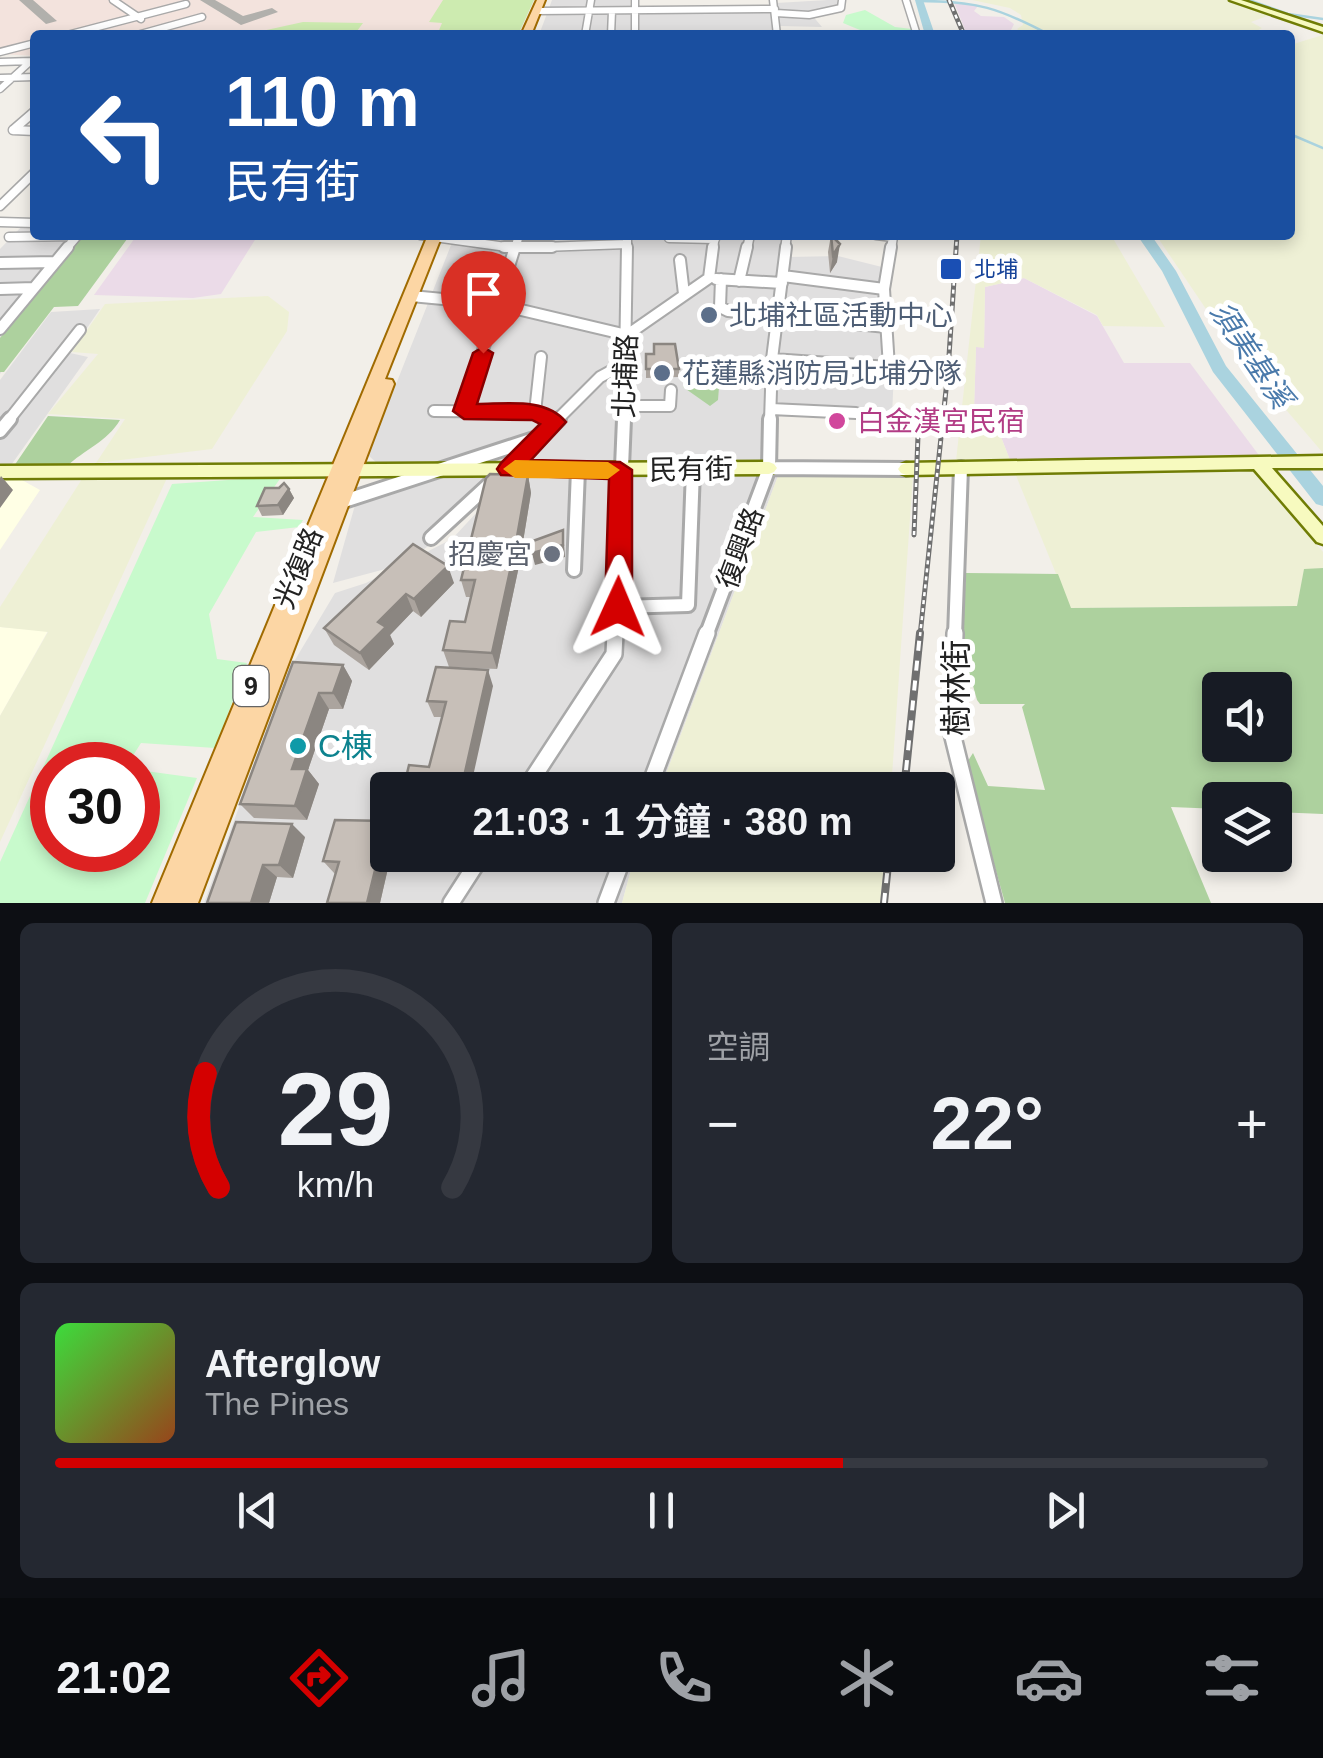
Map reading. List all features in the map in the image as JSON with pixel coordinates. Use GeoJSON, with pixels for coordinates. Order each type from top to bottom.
{"type":"FeatureCollection","features":[{"type":"Feature","properties":{"kind":"main road"},"geometry":{"type":"LineString","coordinates":[[531,30],[542,6]]}},
{"type":"Feature","properties":{"kind":"main road","name":"光復路"},"geometry":{"type":"LineString","coordinates":[[165,903],[416,297],[435,240]]}},
{"type":"Feature","properties":{"kind":"main road","name":"光復路"},"geometry":{"type":"LineString","coordinates":[[184,903],[341,502],[345,470]]}},
{"type":"Feature","properties":{"kind":"street"},"geometry":{"type":"LineString","coordinates":[[112,0],[157,30],[202,18]]}},
{"type":"Feature","properties":{"kind":"street"},"geometry":{"type":"LineString","coordinates":[[586,30],[590,0]]}},
{"type":"Feature","properties":{"kind":"street"},"geometry":{"type":"LineString","coordinates":[[634,30],[635,0]]}},
{"type":"Feature","properties":{"kind":"street"},"geometry":{"type":"LineString","coordinates":[[773,0],[777,30]]}},
{"type":"Feature","properties":{"kind":"street"},"geometry":{"type":"LineString","coordinates":[[542,6],[588,11],[775,11],[810,15],[841,8],[842,0]]}},
{"type":"Feature","properties":{"kind":"street"},"geometry":{"type":"LineString","coordinates":[[906,0],[916,30]]}},
{"type":"Feature","properties":{"kind":"street"},"geometry":{"type":"LineString","coordinates":[[1234,0],[1323,30]]}},
{"type":"Feature","properties":{"kind":"street"},"geometry":{"type":"LineString","coordinates":[[87,30],[186,4]]}},
{"type":"Feature","properties":{"kind":"street"},"geometry":{"type":"LineString","coordinates":[[612,11],[612,30]]}},
{"type":"Feature","properties":{"kind":"street"},"geometry":{"type":"LineString","coordinates":[[0,52],[30,44]]}},
{"type":"Feature","properties":{"kind":"street"},"geometry":{"type":"LineString","coordinates":[[0,62],[30,62]]}},
{"type":"Feature","properties":{"kind":"street"},"geometry":{"type":"LineString","coordinates":[[0,88],[30,63]]}},
{"type":"Feature","properties":{"kind":"street"},"geometry":{"type":"LineString","coordinates":[[0,78],[30,77]]}},
{"type":"Feature","properties":{"kind":"street"},"geometry":{"type":"LineString","coordinates":[[30,115],[13,130],[30,131]]}},
{"type":"Feature","properties":{"kind":"street"},"geometry":{"type":"LineString","coordinates":[[24,120],[30,120]]}},
{"type":"Feature","properties":{"kind":"street"},"geometry":{"type":"LineString","coordinates":[[0,206],[30,177]]}},
{"type":"Feature","properties":{"kind":"street"},"geometry":{"type":"LineString","coordinates":[[0,222],[30,222]]}},
{"type":"Feature","properties":{"kind":"street"},"geometry":{"type":"LineString","coordinates":[[0,246],[23,223]]}},
{"type":"Feature","properties":{"kind":"street"},"geometry":{"type":"LineString","coordinates":[[9,236],[30,236]]}},
{"type":"Feature","properties":{"kind":"street"},"geometry":{"type":"LineString","coordinates":[[0,329],[6,314],[74,240]]}},
{"type":"Feature","properties":{"kind":"street"},"geometry":{"type":"LineString","coordinates":[[462,240],[514,248],[614,240]]}},
{"type":"Feature","properties":{"kind":"street"},"geometry":{"type":"LineString","coordinates":[[464,411],[517,240]]}},
{"type":"Feature","properties":{"kind":"street","name":"北埔路"},"geometry":{"type":"LineString","coordinates":[[537,772],[614,654],[625,406],[627,240]]}},
{"type":"Feature","properties":{"kind":"street"},"geometry":{"type":"LineString","coordinates":[[709,278],[715,240]]}},
{"type":"Feature","properties":{"kind":"street"},"geometry":{"type":"LineString","coordinates":[[740,281],[749,240]]}},
{"type":"Feature","properties":{"kind":"street","name":"復興路"},"geometry":{"type":"LineString","coordinates":[[655,772],[768,468],[772,359],[786,240]]}},
{"type":"Feature","properties":{"kind":"street"},"geometry":{"type":"LineString","coordinates":[[772,359],[889,366],[884,288],[892,240]]}},
{"type":"Feature","properties":{"kind":"street"},"geometry":{"type":"LineString","coordinates":[[680,260],[684,294]]}},
{"type":"Feature","properties":{"kind":"street"},"geometry":{"type":"LineString","coordinates":[[0,263],[54,262]]}},
{"type":"Feature","properties":{"kind":"street"},"geometry":{"type":"LineString","coordinates":[[416,297],[496,304],[627,335],[709,278],[782,279],[884,288]]}},
{"type":"Feature","properties":{"kind":"street"},"geometry":{"type":"LineString","coordinates":[[721,279],[720,307],[886,327]]}},
{"type":"Feature","properties":{"kind":"street"},"geometry":{"type":"LineString","coordinates":[[0,289],[34,288]]}},
{"type":"Feature","properties":{"kind":"street"},"geometry":{"type":"LineString","coordinates":[[0,431],[80,330]]}},
{"type":"Feature","properties":{"kind":"street"},"geometry":{"type":"LineString","coordinates":[[536,412],[541,358]]}},
{"type":"Feature","properties":{"kind":"street"},"geometry":{"type":"LineString","coordinates":[[431,538],[600,377],[626,363]]}},
{"type":"Feature","properties":{"kind":"street"},"geometry":{"type":"LineString","coordinates":[[625,406],[670,406],[671,390]]}},
{"type":"Feature","properties":{"kind":"street"},"geometry":{"type":"LineString","coordinates":[[771,410],[856,412]]}},
{"type":"Feature","properties":{"kind":"street"},"geometry":{"type":"LineString","coordinates":[[434,411],[536,412],[555,422]]}},
{"type":"Feature","properties":{"kind":"street"},"geometry":{"type":"LineString","coordinates":[[341,502],[536,438]]}},
{"type":"Feature","properties":{"kind":"street","name":"民有街"},"geometry":{"type":"LineString","coordinates":[[0,472],[906,469],[1323,462]]}},
{"type":"Feature","properties":{"kind":"street"},"geometry":{"type":"LineString","coordinates":[[1266,464],[1323,537]]}},
{"type":"Feature","properties":{"kind":"street","name":"樹林街"},"geometry":{"type":"LineString","coordinates":[[961,468],[952,733],[994,903]]}},
{"type":"Feature","properties":{"kind":"street"},"geometry":{"type":"LineString","coordinates":[[574,570],[578,470]]}},
{"type":"Feature","properties":{"kind":"street"},"geometry":{"type":"LineString","coordinates":[[618,607],[688,604],[694,470]]}},
{"type":"Feature","properties":{"kind":"street"},"geometry":{"type":"LineString","coordinates":[[451,903],[471,872]]}},
{"type":"Feature","properties":{"kind":"street"},"geometry":{"type":"LineString","coordinates":[[606,903],[618,872]]}},
{"type":"Feature","properties":{"kind":"shaded area"},"geometry":{"type":"Polygon","coordinates":[[[0,0],[534,0],[520,30],[30,30],[30,56],[0,54],[0,0]]]}},
{"type":"Feature","properties":{"kind":"shaded area"},"geometry":{"type":"Polygon","coordinates":[[[552,0],[630,0],[630,10],[776,10],[776,3],[828,0],[837,0],[838,6],[811,14],[822,27],[541,30],[552,0]]]}},
{"type":"Feature","properties":{"kind":"shaded area"},"geometry":{"type":"Polygon","coordinates":[[[972,0],[1232,0],[1273,14],[1251,22],[1262,28],[1258,30],[1018,30],[1023,25],[1021,15],[1010,8],[972,0]]]}},
{"type":"Feature","properties":{"kind":"shaded area"},"geometry":{"type":"Polygon","coordinates":[[[954,2],[978,6],[974,11],[981,16],[1004,17],[1014,24],[1011,30],[965,30],[954,2]]]}},
{"type":"Feature","properties":{"kind":"shaded area"},"geometry":{"type":"Polygon","coordinates":[[[1323,35],[1323,453],[1229,343],[1159,240],[1295,240],[1295,43],[1323,35]]]}},
{"type":"Feature","properties":{"kind":"shaded area"},"geometry":{"type":"Polygon","coordinates":[[[24,224],[30,225],[30,240],[81,240],[0,374],[0,249],[24,224]]]}},
{"type":"Feature","properties":{"kind":"shaded area"},"geometry":{"type":"Polygon","coordinates":[[[133,240],[255,240],[221,294],[193,298],[94,295],[133,240]]]}},
{"type":"Feature","properties":{"kind":"shaded area"},"geometry":{"type":"Polygon","coordinates":[[[453,240],[790,240],[788,257],[838,256],[882,267],[889,275],[894,369],[892,417],[768,416],[768,466],[379,465],[368,455],[453,240]]]}},
{"type":"Feature","properties":{"kind":"shaded area"},"geometry":{"type":"Polygon","coordinates":[[[980,240],[1114,240],[1165,327],[1103,326],[1097,315],[1024,278],[985,287],[984,348],[976,347],[974,410],[992,414],[1010,460],[956,461],[980,240]]]}},
{"type":"Feature","properties":{"kind":"shaded area"},"geometry":{"type":"Polygon","coordinates":[[[1024,278],[1097,316],[1124,363],[1190,363],[1261,458],[1010,460],[992,414],[974,410],[976,346],[984,347],[985,287],[1024,278]]]}},
{"type":"Feature","properties":{"kind":"shaded area"},"geometry":{"type":"Polygon","coordinates":[[[268,296],[289,312],[287,331],[212,449],[96,463],[125,419],[48,414],[98,354],[72,352],[105,304],[268,296]]]}},
{"type":"Feature","properties":{"kind":"shaded area"},"geometry":{"type":"Polygon","coordinates":[[[100,309],[70,353],[88,357],[9,468],[0,468],[0,380],[51,312],[100,309]]]}},
{"type":"Feature","properties":{"kind":"shaded area"},"geometry":{"type":"Polygon","coordinates":[[[1255,472],[1323,552],[1323,568],[1304,570],[1297,606],[1070,608],[1015,473],[1255,472]]]}},
{"type":"Feature","properties":{"kind":"shaded area"},"geometry":{"type":"Polygon","coordinates":[[[430,473],[484,475],[501,480],[464,520],[405,563],[452,539],[506,481],[541,473],[778,476],[667,772],[370,772],[370,872],[630,872],[622,903],[204,903],[289,670],[335,593],[404,564],[333,583],[357,498],[430,473]]]}},
{"type":"Feature","properties":{"kind":"shaded area"},"geometry":{"type":"Polygon","coordinates":[[[913,475],[892,772],[667,772],[778,476],[913,475]]]}},
{"type":"Feature","properties":{"kind":"shaded area"},"geometry":{"type":"Polygon","coordinates":[[[167,478],[46,742],[30,742],[30,777],[0,842],[0,716],[48,632],[0,627],[0,607],[82,479],[167,478]]]}},
{"type":"Feature","properties":{"kind":"shaded area"},"geometry":{"type":"Polygon","coordinates":[[[0,479],[22,480],[40,490],[0,550],[0,479]]]}},
{"type":"Feature","properties":{"kind":"shaded area"},"geometry":{"type":"Polygon","coordinates":[[[0,627],[48,631],[0,716],[0,627]]]}},
{"type":"Feature","properties":{"kind":"shaded area"},"geometry":{"type":"Polygon","coordinates":[[[630,872],[883,872],[880,903],[622,903],[630,872]]]}},
{"type":"Feature","properties":{"kind":"green space"},"geometry":{"type":"Polygon","coordinates":[[[443,0],[534,0],[520,30],[439,30],[442,23],[429,22],[443,0]]]}},
{"type":"Feature","properties":{"kind":"green space"},"geometry":{"type":"Polygon","coordinates":[[[865,10],[895,27],[912,30],[860,30],[843,23],[846,15],[865,10]]]}},
{"type":"Feature","properties":{"kind":"green space"},"geometry":{"type":"Polygon","coordinates":[[[303,22],[363,23],[358,30],[266,30],[303,22]]]}},
{"type":"Feature","properties":{"kind":"green space"},"geometry":{"type":"Polygon","coordinates":[[[79,240],[126,240],[78,306],[54,307],[4,372],[0,372],[0,338],[79,240]]]}},
{"type":"Feature","properties":{"kind":"green space"},"geometry":{"type":"Polygon","coordinates":[[[703,356],[737,364],[719,387],[718,400],[710,406],[683,387],[703,356]]]}},
{"type":"Feature","properties":{"kind":"green space"},"geometry":{"type":"Polygon","coordinates":[[[48,416],[120,420],[102,440],[66,467],[14,466],[48,416]]]}},
{"type":"Feature","properties":{"kind":"green space"},"geometry":{"type":"Polygon","coordinates":[[[282,476],[253,517],[303,520],[299,527],[256,532],[209,614],[217,659],[247,663],[215,748],[160,742],[55,742],[172,484],[282,476]]]}},
{"type":"Feature","properties":{"kind":"green space"},"geometry":{"type":"Polygon","coordinates":[[[1323,568],[1323,814],[1292,813],[1292,782],[1202,782],[1202,808],[1171,807],[1211,903],[1005,903],[966,764],[973,753],[988,786],[1045,790],[1022,707],[1025,704],[980,704],[977,700],[961,643],[966,573],[1058,574],[1071,608],[1297,606],[1304,569],[1323,568]]]}},
{"type":"Feature","properties":{"kind":"green space"},"geometry":{"type":"Polygon","coordinates":[[[160,773],[197,778],[160,867],[160,773]]]}},
{"type":"Feature","properties":{"kind":"green space"},"geometry":{"type":"Polygon","coordinates":[[[30,796],[30,872],[158,872],[145,903],[0,903],[0,862],[30,796]]]}},
{"type":"Feature","properties":{"kind":"building"},"geometry":{"type":"Polygon","coordinates":[[[832,240],[836,240],[840,244],[833,255],[832,240]]]}},
{"type":"Feature","properties":{"kind":"building"},"geometry":{"type":"Polygon","coordinates":[[[654,344],[675,344],[679,369],[646,369],[646,354],[654,354],[654,344]]]}},
{"type":"Feature","properties":{"kind":"building"},"geometry":{"type":"Polygon","coordinates":[[[490,474],[528,475],[492,653],[443,650],[450,621],[465,622],[475,580],[461,580],[490,474]]]}},
{"type":"Feature","properties":{"kind":"building"},"geometry":{"type":"Polygon","coordinates":[[[284,483],[289,489],[278,505],[257,506],[265,488],[279,488],[284,483]]]}},
{"type":"Feature","properties":{"kind":"building"},"geometry":{"type":"Polygon","coordinates":[[[563,530],[563,545],[532,553],[533,541],[563,530]]]}},
{"type":"Feature","properties":{"kind":"building"},"geometry":{"type":"Polygon","coordinates":[[[413,544],[448,566],[414,599],[406,594],[378,622],[386,627],[360,653],[324,628],[413,544]]]}},
{"type":"Feature","properties":{"kind":"building"},"geometry":{"type":"Polygon","coordinates":[[[293,662],[343,665],[333,693],[319,693],[292,769],[307,769],[295,806],[240,804],[293,662]]]}},
{"type":"Feature","properties":{"kind":"building"},"geometry":{"type":"Polygon","coordinates":[[[436,667],[488,670],[465,772],[407,772],[409,765],[429,767],[446,702],[427,701],[436,667]]]}},
{"type":"Feature","properties":{"kind":"building"},"geometry":{"type":"Polygon","coordinates":[[[335,820],[370,821],[370,872],[375,872],[367,903],[327,903],[339,862],[323,861],[335,820]]]}},
{"type":"Feature","properties":{"kind":"building"},"geometry":{"type":"Polygon","coordinates":[[[236,822],[292,824],[279,865],[263,865],[251,903],[207,903],[236,822]]]}},
{"type":"Feature","properties":{"kind":"waterway","name":"須美基溪"},"geometry":{"type":"LineString","coordinates":[[919,0],[928,30]]}},
{"type":"Feature","properties":{"kind":"waterway"},"geometry":{"type":"LineString","coordinates":[[1249,0],[1288,14],[1323,19]]}},
{"type":"Feature","properties":{"kind":"waterway"},"geometry":{"type":"LineString","coordinates":[[919,1],[987,8],[1040,30]]}},
{"type":"Feature","properties":{"kind":"waterway"},"geometry":{"type":"LineString","coordinates":[[1295,136],[1323,148]]}},
{"type":"Feature","properties":{"kind":"waterway","name":"須美基溪"},"geometry":{"type":"LineString","coordinates":[[1147,240],[1169,271],[1219,368],[1323,499]]}},
{"type":"Feature","properties":{"kind":"taxiway"},"geometry":{"type":"LineString","coordinates":[[25,0],[51,21]]}},
{"type":"Feature","properties":{"kind":"taxiway"},"geometry":{"type":"LineString","coordinates":[[206,0],[241,21],[272,12]]}},
{"type":"Feature","properties":{"kind":"railway"},"geometry":{"type":"LineString","coordinates":[[949,0],[962,30]]}},
{"type":"Feature","properties":{"kind":"railway"},"geometry":{"type":"LineString","coordinates":[[920,636],[948,371],[957,240]]}},
{"type":"Feature","properties":{"kind":"railway"},"geometry":{"type":"LineString","coordinates":[[914,535],[918,436]]}},
{"type":"Feature","properties":{"kind":"railway"},"geometry":{"type":"LineString","coordinates":[[906,772],[920,633]]}},
{"type":"Feature","properties":{"kind":"railway"},"geometry":{"type":"LineString","coordinates":[[884,903],[887,872]]}},
{"type":"Feature","properties":{"kind":"slow traffic"},"geometry":{"type":"LineString","coordinates":[[515,469],[608,470]]}},
{"type":"Feature","properties":{"kind":"place","name":"北埔"},"geometry":{"type":"Point","coordinates":[951,269]}},
{"type":"Feature","properties":{"kind":"place","name":"北埔社區活動中心"},"geometry":{"type":"Point","coordinates":[709,315]}},
{"type":"Feature","properties":{"kind":"place","name":"花蓮縣消防局北埔分隊"},"geometry":{"type":"Point","coordinates":[662,373]}},
{"type":"Feature","properties":{"kind":"place","name":"白金漢宮民宿"},"geometry":{"type":"Point","coordinates":[837,421]}},
{"type":"Feature","properties":{"kind":"place","name":"招慶宮"},"geometry":{"type":"Point","coordinates":[552,554]}},
{"type":"Feature","properties":{"kind":"place","name":"C棟"},"geometry":{"type":"Point","coordinates":[298,746]}},
{"type":"Feature","properties":{"kind":"route"},"geometry":{"type":"LineString","coordinates":[[483,353],[464,411],[536,412],[555,422],[509,469],[620,470],[618,607]]}}]}
